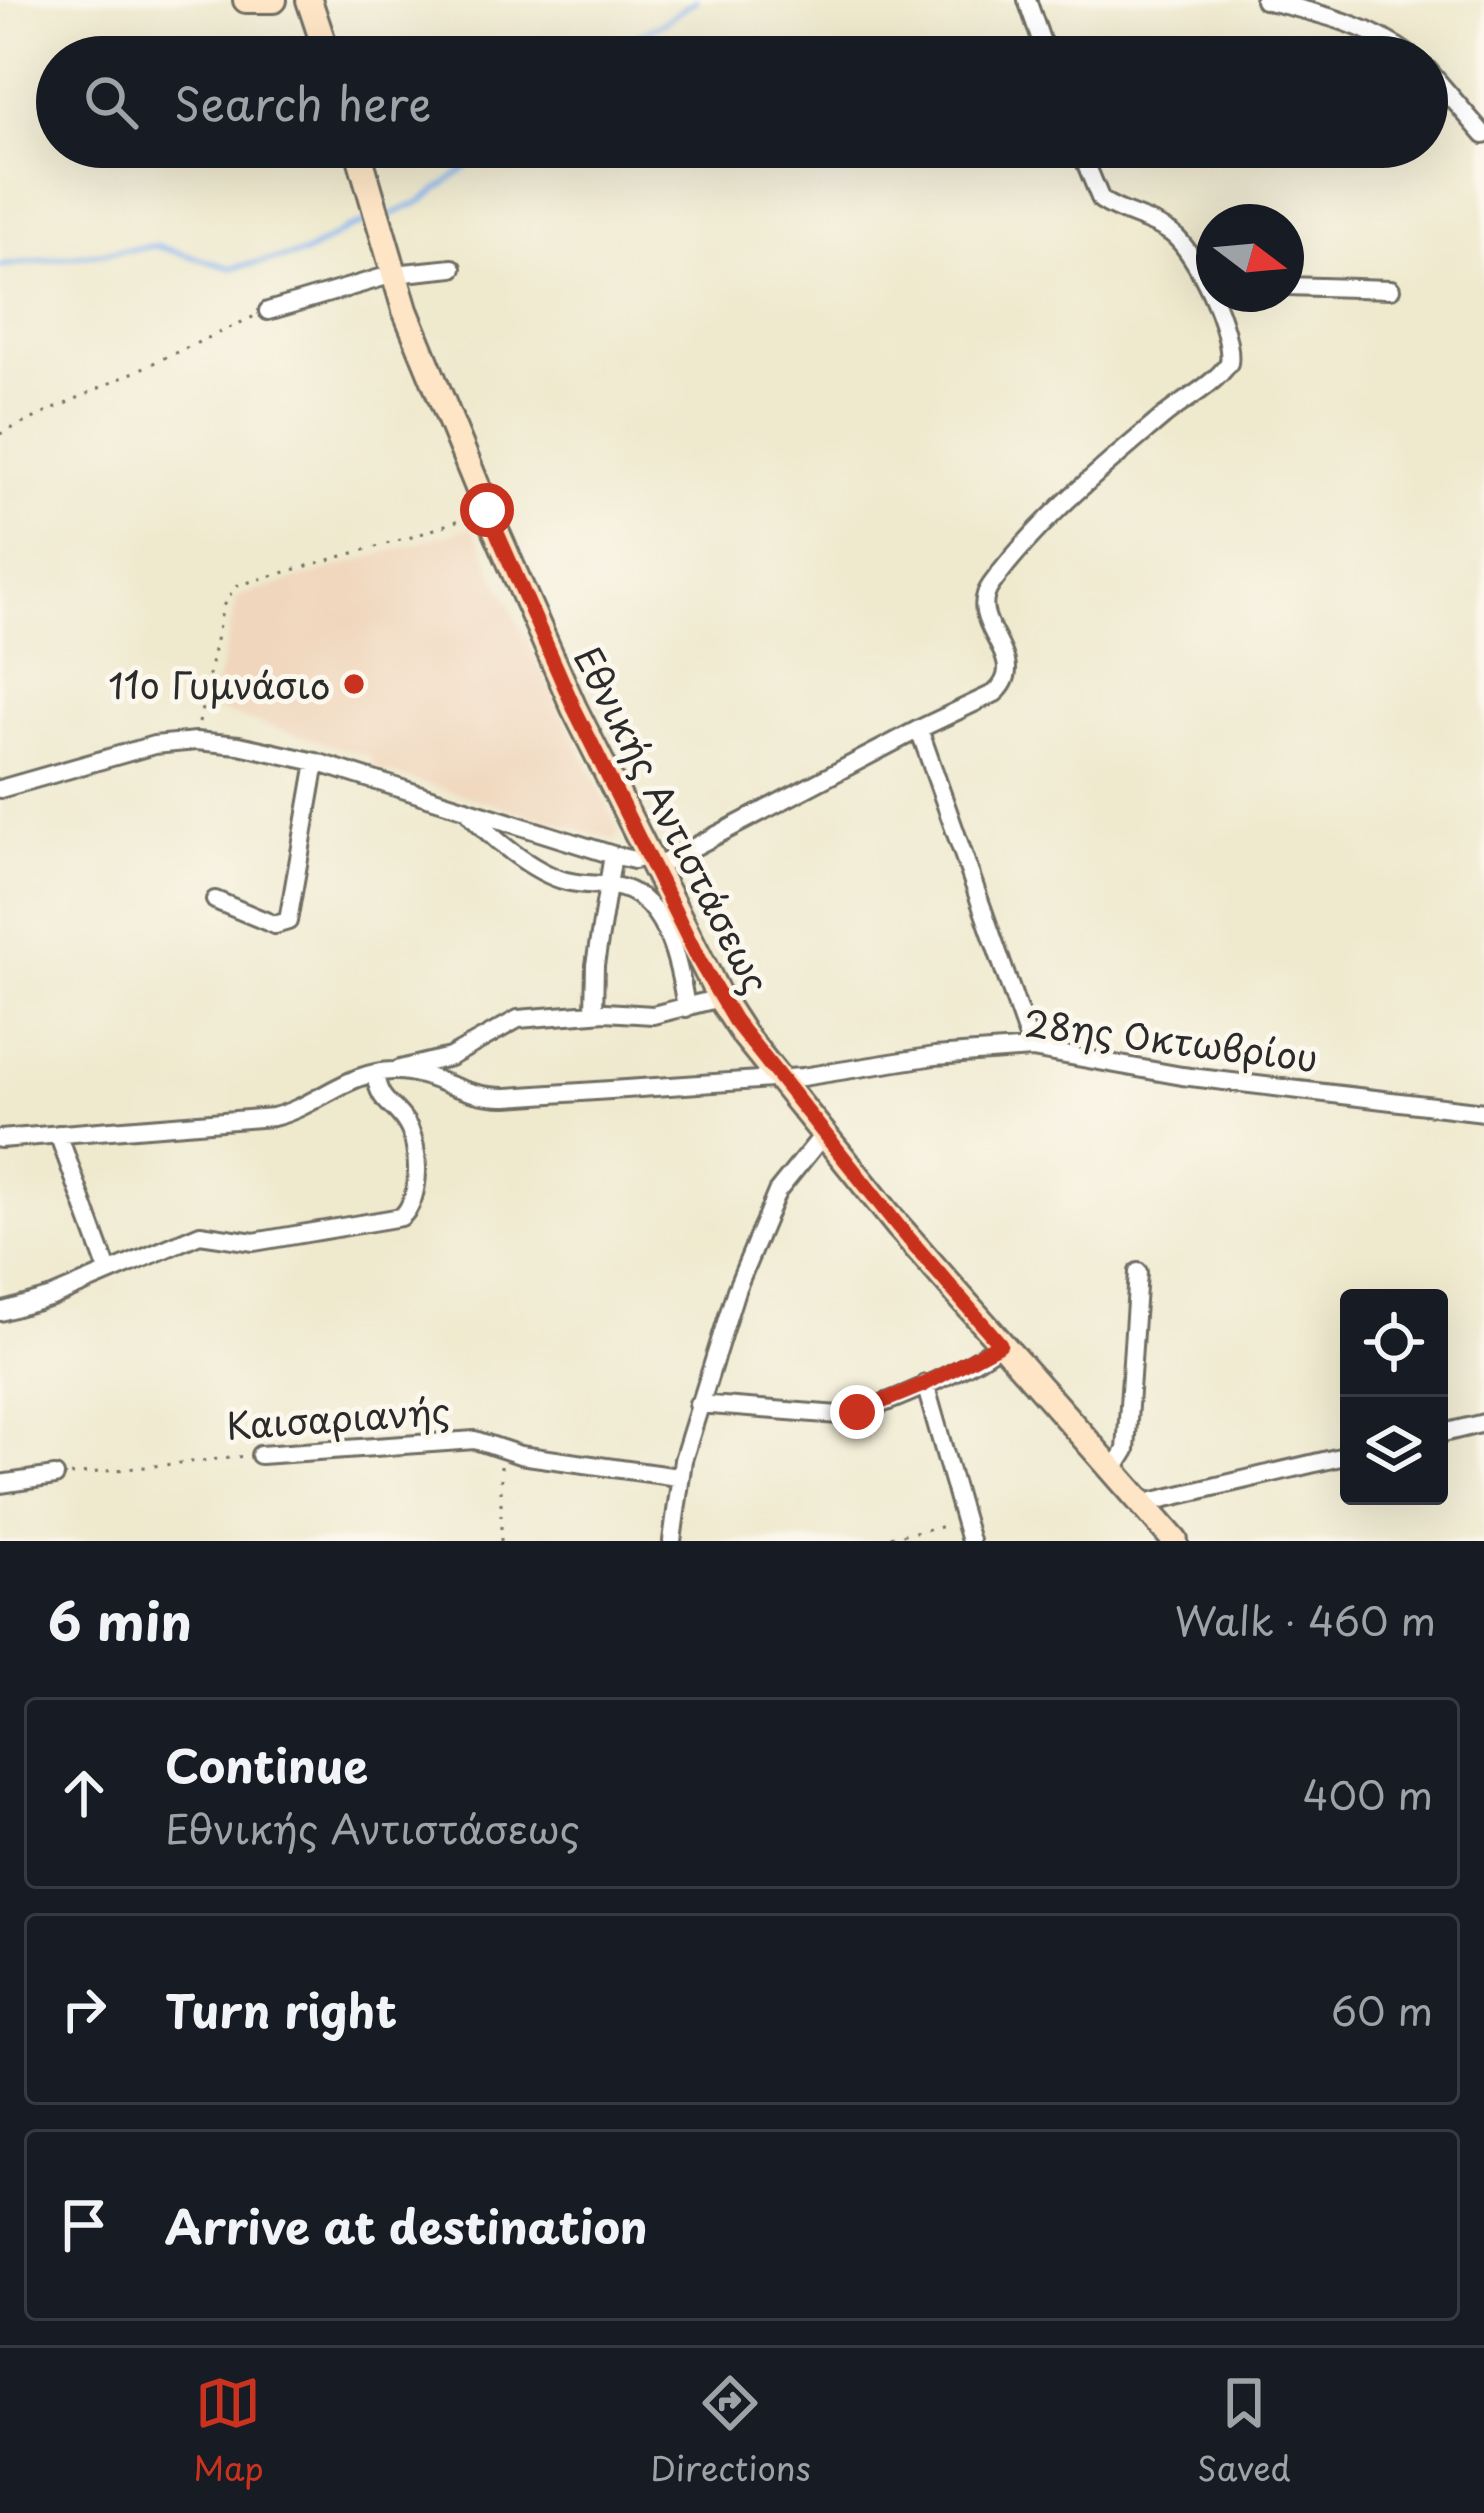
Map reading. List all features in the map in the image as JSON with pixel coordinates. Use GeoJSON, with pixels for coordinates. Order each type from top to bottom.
{"type":"FeatureCollection","features":[{"type":"Feature","properties":{"kind":"street"},"geometry":{"type":"LineString","coordinates":[[246,0],[274,0]]}},
{"type":"Feature","properties":{"kind":"street"},"geometry":{"type":"LineString","coordinates":[[309,0],[321,36]]}},
{"type":"Feature","properties":{"kind":"street"},"geometry":{"type":"LineString","coordinates":[[1027,0],[1040,36]]}},
{"type":"Feature","properties":{"kind":"street"},"geometry":{"type":"LineString","coordinates":[[1264,0],[1331,16],[1379,36]]}},
{"type":"Feature","properties":{"kind":"street"},"geometry":{"type":"LineString","coordinates":[[1448,93],[1484,135]]}},
{"type":"Feature","properties":{"kind":"street","name":"Εθνικής Αντιστάσεως"},"geometry":{"type":"LineString","coordinates":[[364,168],[413,332],[487,510],[574,708],[720,998],[824,1135],[1175,1541]]}},
{"type":"Feature","properties":{"kind":"street"},"geometry":{"type":"LineString","coordinates":[[1088,168],[1101,200],[1174,235],[1196,263]]}},
{"type":"Feature","properties":{"kind":"street"},"geometry":{"type":"LineString","coordinates":[[268,311],[394,274],[453,268]]}},
{"type":"Feature","properties":{"kind":"street"},"geometry":{"type":"LineString","coordinates":[[1304,287],[1391,289]]}},
{"type":"Feature","properties":{"kind":"street"},"geometry":{"type":"LineString","coordinates":[[0,789],[154,745],[196,741],[316,761],[613,855],[651,862],[1005,684],[1009,664],[984,610],[988,588],[1065,502],[1226,368],[1231,344],[1219,312]]}},
{"type":"Feature","properties":{"kind":"street"},"geometry":{"type":"LineString","coordinates":[[919,729],[1032,1049]]}},
{"type":"Feature","properties":{"kind":"street"},"geometry":{"type":"LineString","coordinates":[[215,900],[275,926],[288,922],[316,761]]}},
{"type":"Feature","properties":{"kind":"street"},"geometry":{"type":"LineString","coordinates":[[465,807],[535,868],[563,880],[633,893],[656,915],[677,963],[686,1008]]}},
{"type":"Feature","properties":{"kind":"street"},"geometry":{"type":"LineString","coordinates":[[594,1013],[596,965],[613,855]]}},
{"type":"Feature","properties":{"kind":"street"},"geometry":{"type":"LineString","coordinates":[[0,1138],[273,1117],[349,1081],[450,1057],[518,1019],[594,1013],[653,1015],[720,998]]}},
{"type":"Feature","properties":{"kind":"street","name":"28ης Οκτωβρίου"},"geometry":{"type":"LineString","coordinates":[[395,1070],[483,1097],[602,1093],[778,1078],[934,1056],[1032,1049],[1182,1076],[1484,1112]]}},
{"type":"Feature","properties":{"kind":"street"},"geometry":{"type":"LineString","coordinates":[[0,1312],[52,1298],[200,1234],[254,1242],[390,1221],[406,1214],[417,1183],[410,1130],[380,1098],[375,1074]]}},
{"type":"Feature","properties":{"kind":"street"},"geometry":{"type":"LineString","coordinates":[[58,1134],[108,1271]]}},
{"type":"Feature","properties":{"kind":"street"},"geometry":{"type":"LineString","coordinates":[[672,1541],[679,1477],[726,1317],[770,1205],[784,1180],[824,1135]]}},
{"type":"Feature","properties":{"kind":"street"},"geometry":{"type":"LineString","coordinates":[[1113,1471],[1126,1450],[1138,1272]]}},
{"type":"Feature","properties":{"kind":"street"},"geometry":{"type":"LineString","coordinates":[[698,1404],[847,1414],[925,1384],[1000,1344]]}},
{"type":"Feature","properties":{"kind":"street"},"geometry":{"type":"LineString","coordinates":[[925,1384],[970,1541]]}},
{"type":"Feature","properties":{"kind":"street"},"geometry":{"type":"LineString","coordinates":[[1448,1431],[1484,1423]]}},
{"type":"Feature","properties":{"kind":"street","name":"Καισαριανής"},"geometry":{"type":"LineString","coordinates":[[260,1455],[466,1440],[679,1477]]}},
{"type":"Feature","properties":{"kind":"street"},"geometry":{"type":"LineString","coordinates":[[1142,1504],[1340,1457]]}},
{"type":"Feature","properties":{"kind":"street"},"geometry":{"type":"LineString","coordinates":[[0,1484],[56,1476]]}},
{"type":"Feature","properties":{"kind":"path"},"geometry":{"type":"LineString","coordinates":[[0,434],[268,311]]}},
{"type":"Feature","properties":{"kind":"path"},"geometry":{"type":"LineString","coordinates":[[196,741],[223,606],[235,586],[415,536],[487,510]]}},
{"type":"Feature","properties":{"kind":"path"},"geometry":{"type":"LineString","coordinates":[[501,1541],[499,1478],[504,1449]]}},
{"type":"Feature","properties":{"kind":"path","name":"Καισαριανής"},"geometry":{"type":"LineString","coordinates":[[56,1476],[260,1455]]}},
{"type":"Feature","properties":{"kind":"path"},"geometry":{"type":"LineString","coordinates":[[879,1539],[965,1522]]}},
{"type":"Feature","properties":{"kind":"shaded area"},"geometry":{"type":"Polygon","coordinates":[[[472,527],[620,832],[616,840],[371,768],[373,757],[211,709],[238,597],[472,527]]]}},
{"type":"Feature","properties":{"kind":"waterway"},"geometry":{"type":"LineString","coordinates":[[635,36],[696,0]]}},
{"type":"Feature","properties":{"kind":"waterway"},"geometry":{"type":"LineString","coordinates":[[389,216],[422,201],[466,168]]}},
{"type":"Feature","properties":{"kind":"waterway"},"geometry":{"type":"LineString","coordinates":[[0,266],[156,246],[231,268],[304,254],[347,229],[372,221]]}},
{"type":"Feature","properties":{"kind":"place","name":"11o Γυμνάσιο"},"geometry":{"type":"Point","coordinates":[354,684]}},
{"type":"Feature","properties":{"kind":"route"},"geometry":{"type":"LineString","coordinates":[[487,510],[574,708],[700,962],[734,1020],[898,1226],[1000,1344],[925,1384],[857,1412]]}}]}
